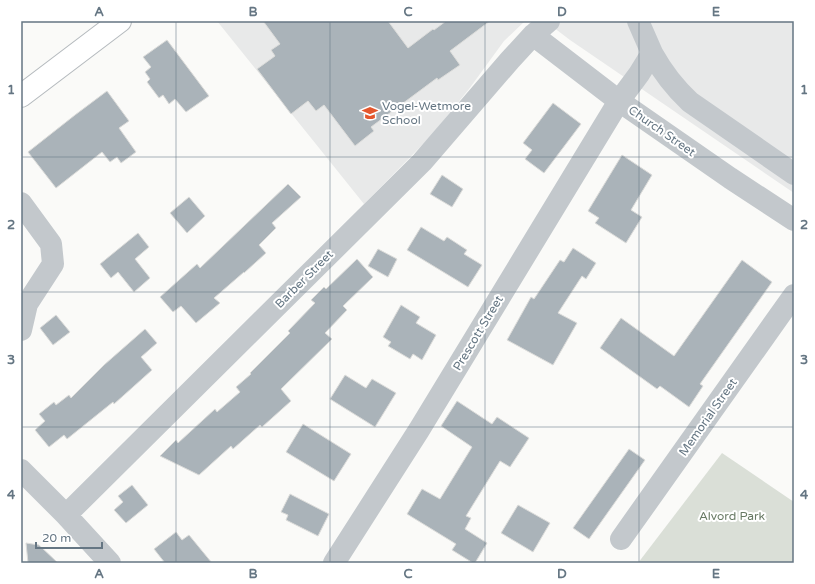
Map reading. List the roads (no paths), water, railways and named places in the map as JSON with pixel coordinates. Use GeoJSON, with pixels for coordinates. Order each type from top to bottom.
{"type":"FeatureCollection","features":[{"type":"Feature","properties":{"kind":"main road"},"geometry":{"type":"LineString","coordinates":[[21,96],[120,21]]}},
{"type":"Feature","properties":{"kind":"street"},"geometry":{"type":"LineString","coordinates":[[638,21],[652,53],[677,90],[690,102],[794,174]]}},
{"type":"Feature","properties":{"kind":"street","name":"Church Street"},"geometry":{"type":"LineString","coordinates":[[541,28],[619,101],[730,178],[794,220]]}},
{"type":"Feature","properties":{"kind":"street","name":"Barber Street"},"geometry":{"type":"LineString","coordinates":[[66,515],[422,162],[510,60],[541,28]]}},
{"type":"Feature","properties":{"kind":"street","name":"Prescott Street"},"geometry":{"type":"LineString","coordinates":[[334,563],[419,430],[619,101],[652,53]]}},
{"type":"Feature","properties":{"kind":"street"},"geometry":{"type":"LineString","coordinates":[[21,203],[51,244],[53,264],[27,304],[21,330]]}},
{"type":"Feature","properties":{"kind":"street","name":"Memorial Street"},"geometry":{"type":"LineString","coordinates":[[621,539],[794,295]]}},
{"type":"Feature","properties":{"kind":"street"},"geometry":{"type":"LineString","coordinates":[[21,470],[66,515],[110,563]]}},
{"type":"Feature","properties":{"kind":"place","name":"Vogel-Wetmore School"},"geometry":{"type":"Point","coordinates":[370,113]}},
{"type":"Feature","properties":{"kind":"park label","name":"Alvord Park"},"geometry":{"type":"Point","coordinates":[732,516]}}]}
